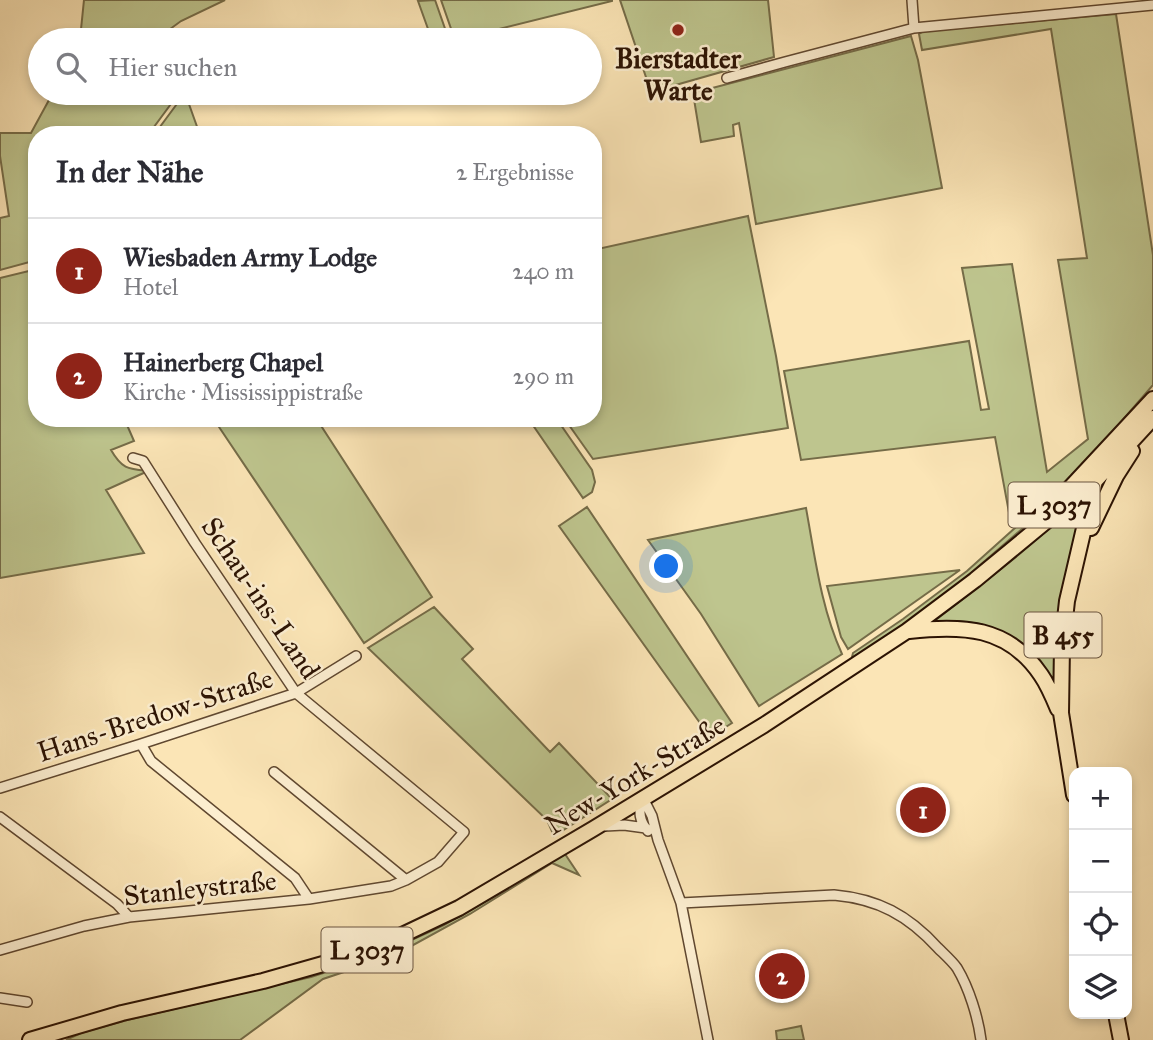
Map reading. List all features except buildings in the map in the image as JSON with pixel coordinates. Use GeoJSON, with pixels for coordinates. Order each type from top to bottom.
{"type":"FeatureCollection","features":[{"type":"Feature","properties":{"kind":"main road","name":"B 455"},"geometry":{"type":"LineString","coordinates":[[1070,767],[1061,713],[1062,646],[1067,601],[1100,463],[1108,449],[1153,399]]}},
{"type":"Feature","properties":{"kind":"main road","name":"B 455"},"geometry":{"type":"LineString","coordinates":[[1077,559],[1116,476],[1153,419]]}},
{"type":"Feature","properties":{"kind":"main road","name":"New-York-Straße"},"geometry":{"type":"LineString","coordinates":[[30,1040],[122,1013],[297,972],[363,951],[459,908],[764,725],[907,631],[1000,560],[1095,481],[1153,419]]}},
{"type":"Feature","properties":{"kind":"main road","name":"L 3037"},"geometry":{"type":"LineString","coordinates":[[1000,560],[1108,449]]}},
{"type":"Feature","properties":{"kind":"main road"},"geometry":{"type":"LineString","coordinates":[[907,631],[964,628],[1008,643],[1032,663],[1042,676],[1061,713]]}},
{"type":"Feature","properties":{"kind":"main road"},"geometry":{"type":"LineString","coordinates":[[1117,1019],[1121,1040]]}},
{"type":"Feature","properties":{"kind":"main road","name":"New-York-Straße"},"geometry":{"type":"LineString","coordinates":[[43,1040],[65,1030]]}},
{"type":"Feature","properties":{"kind":"street"},"geometry":{"type":"LineString","coordinates":[[912,0],[914,28]]}},
{"type":"Feature","properties":{"kind":"street"},"geometry":{"type":"LineString","coordinates":[[727,79],[914,28],[1153,5]]}},
{"type":"Feature","properties":{"kind":"street","name":"Schau-ins-Land"},"geometry":{"type":"LineString","coordinates":[[133,458],[143,461],[296,693],[464,832]]}},
{"type":"Feature","properties":{"kind":"street","name":"Hans-Bredow-Straße"},"geometry":{"type":"LineString","coordinates":[[0,788],[296,693],[356,656]]}},
{"type":"Feature","properties":{"kind":"street"},"geometry":{"type":"LineString","coordinates":[[141,744],[151,761],[295,878],[309,899]]}},
{"type":"Feature","properties":{"kind":"street"},"geometry":{"type":"LineString","coordinates":[[274,772],[406,880]]}},
{"type":"Feature","properties":{"kind":"street"},"geometry":{"type":"LineString","coordinates":[[642,799],[641,821],[658,840]]}},
{"type":"Feature","properties":{"kind":"street"},"geometry":{"type":"LineString","coordinates":[[642,799],[652,816],[681,903],[708,1040]]}},
{"type":"Feature","properties":{"kind":"street"},"geometry":{"type":"LineString","coordinates":[[0,817],[117,904],[129,917]]}},
{"type":"Feature","properties":{"kind":"street"},"geometry":{"type":"LineString","coordinates":[[593,829],[615,825],[646,828]]}},
{"type":"Feature","properties":{"kind":"street","name":"Stanleystraße"},"geometry":{"type":"LineString","coordinates":[[0,950],[84,926],[129,917],[309,899],[383,888],[406,880],[438,862],[464,832]]}},
{"type":"Feature","properties":{"kind":"street"},"geometry":{"type":"LineString","coordinates":[[681,903],[834,895],[855,897],[890,910],[918,926],[956,967],[971,1001],[981,1040]]}},
{"type":"Feature","properties":{"kind":"street"},"geometry":{"type":"LineString","coordinates":[[0,998],[27,1002]]}},
{"type":"Feature","properties":{"kind":"green space"},"geometry":{"type":"Polygon","coordinates":[[[84,0],[225,0],[171,28],[81,28],[84,0]]]}},
{"type":"Feature","properties":{"kind":"green space"},"geometry":{"type":"Polygon","coordinates":[[[435,0],[445,28],[428,28],[418,1],[435,0]]]}},
{"type":"Feature","properties":{"kind":"green space"},"geometry":{"type":"Polygon","coordinates":[[[441,0],[612,0],[503,28],[451,28],[441,0]]]}},
{"type":"Feature","properties":{"kind":"green space"},"geometry":{"type":"Polygon","coordinates":[[[620,0],[768,0],[774,57],[651,92],[620,0]]]}},
{"type":"Feature","properties":{"kind":"green space"},"geometry":{"type":"Polygon","coordinates":[[[1116,14],[1153,255],[1153,385],[1022,529],[943,597],[855,661],[853,653],[967,571],[1016,527],[1010,518],[995,437],[801,460],[784,371],[969,341],[981,410],[989,409],[962,268],[1012,264],[1047,472],[1088,439],[1058,260],[1087,258],[1051,29],[922,50],[919,34],[924,31],[1116,14]]]}},
{"type":"Feature","properties":{"kind":"green space"},"geometry":{"type":"Polygon","coordinates":[[[911,36],[942,188],[756,224],[739,123],[733,125],[734,136],[701,142],[693,93],[911,36]]]}},
{"type":"Feature","properties":{"kind":"green space"},"geometry":{"type":"Polygon","coordinates":[[[46,105],[170,105],[155,126],[35,126],[46,105]]]}},
{"type":"Feature","properties":{"kind":"green space"},"geometry":{"type":"Polygon","coordinates":[[[176,105],[189,105],[197,126],[161,126],[176,105]]]}},
{"type":"Feature","properties":{"kind":"green space"},"geometry":{"type":"Polygon","coordinates":[[[0,133],[28,133],[28,262],[0,270],[0,218],[9,216],[0,156],[0,133]]]}},
{"type":"Feature","properties":{"kind":"green space"},"geometry":{"type":"Polygon","coordinates":[[[748,216],[788,428],[593,459],[570,427],[602,427],[602,248],[748,216]]]}},
{"type":"Feature","properties":{"kind":"green space"},"geometry":{"type":"Polygon","coordinates":[[[28,271],[28,427],[128,427],[134,441],[111,450],[126,467],[148,471],[106,490],[144,553],[0,578],[0,278],[28,271]]]}},
{"type":"Feature","properties":{"kind":"green space"},"geometry":{"type":"Polygon","coordinates":[[[219,427],[322,427],[432,597],[364,643],[219,427]]]}},
{"type":"Feature","properties":{"kind":"green space"},"geometry":{"type":"Polygon","coordinates":[[[534,427],[562,427],[592,470],[595,482],[592,492],[583,498],[534,427]]]}},
{"type":"Feature","properties":{"kind":"green space"},"geometry":{"type":"Polygon","coordinates":[[[1087,493],[1061,598],[1054,679],[1050,678],[1031,651],[1012,637],[981,624],[933,622],[1031,544],[1087,493]]]}},
{"type":"Feature","properties":{"kind":"green space"},"geometry":{"type":"Polygon","coordinates":[[[587,507],[732,723],[710,737],[559,526],[587,507]]]}},
{"type":"Feature","properties":{"kind":"green space"},"geometry":{"type":"Polygon","coordinates":[[[806,508],[824,601],[842,654],[759,706],[701,614],[648,540],[806,508]]]}},
{"type":"Feature","properties":{"kind":"green space"},"geometry":{"type":"Polygon","coordinates":[[[960,570],[848,649],[841,637],[827,586],[960,570]]]}},
{"type":"Feature","properties":{"kind":"green space"},"geometry":{"type":"Polygon","coordinates":[[[434,607],[473,649],[462,659],[550,752],[559,743],[612,799],[554,836],[547,820],[368,648],[434,607]]]}},
{"type":"Feature","properties":{"kind":"green space"},"geometry":{"type":"Polygon","coordinates":[[[565,854],[579,875],[552,863],[470,914],[395,955],[323,979],[240,1040],[66,1040],[123,1021],[311,977],[360,961],[444,925],[565,854]]]}},
{"type":"Feature","properties":{"kind":"green space"},"geometry":{"type":"Polygon","coordinates":[[[801,1026],[804,1040],[777,1040],[776,1031],[801,1026]]]}},
{"type":"Feature","properties":{"kind":"place","name":"Bierstadter Warte"},"geometry":{"type":"Point","coordinates":[678,30]}},
{"type":"Feature","properties":{"kind":"place","name":"Wiesbaden Army Lodge"},"geometry":{"type":"Point","coordinates":[923,810]}},
{"type":"Feature","properties":{"kind":"place","name":"Hainerberg Chapel"},"geometry":{"type":"Point","coordinates":[782,976]}}]}
